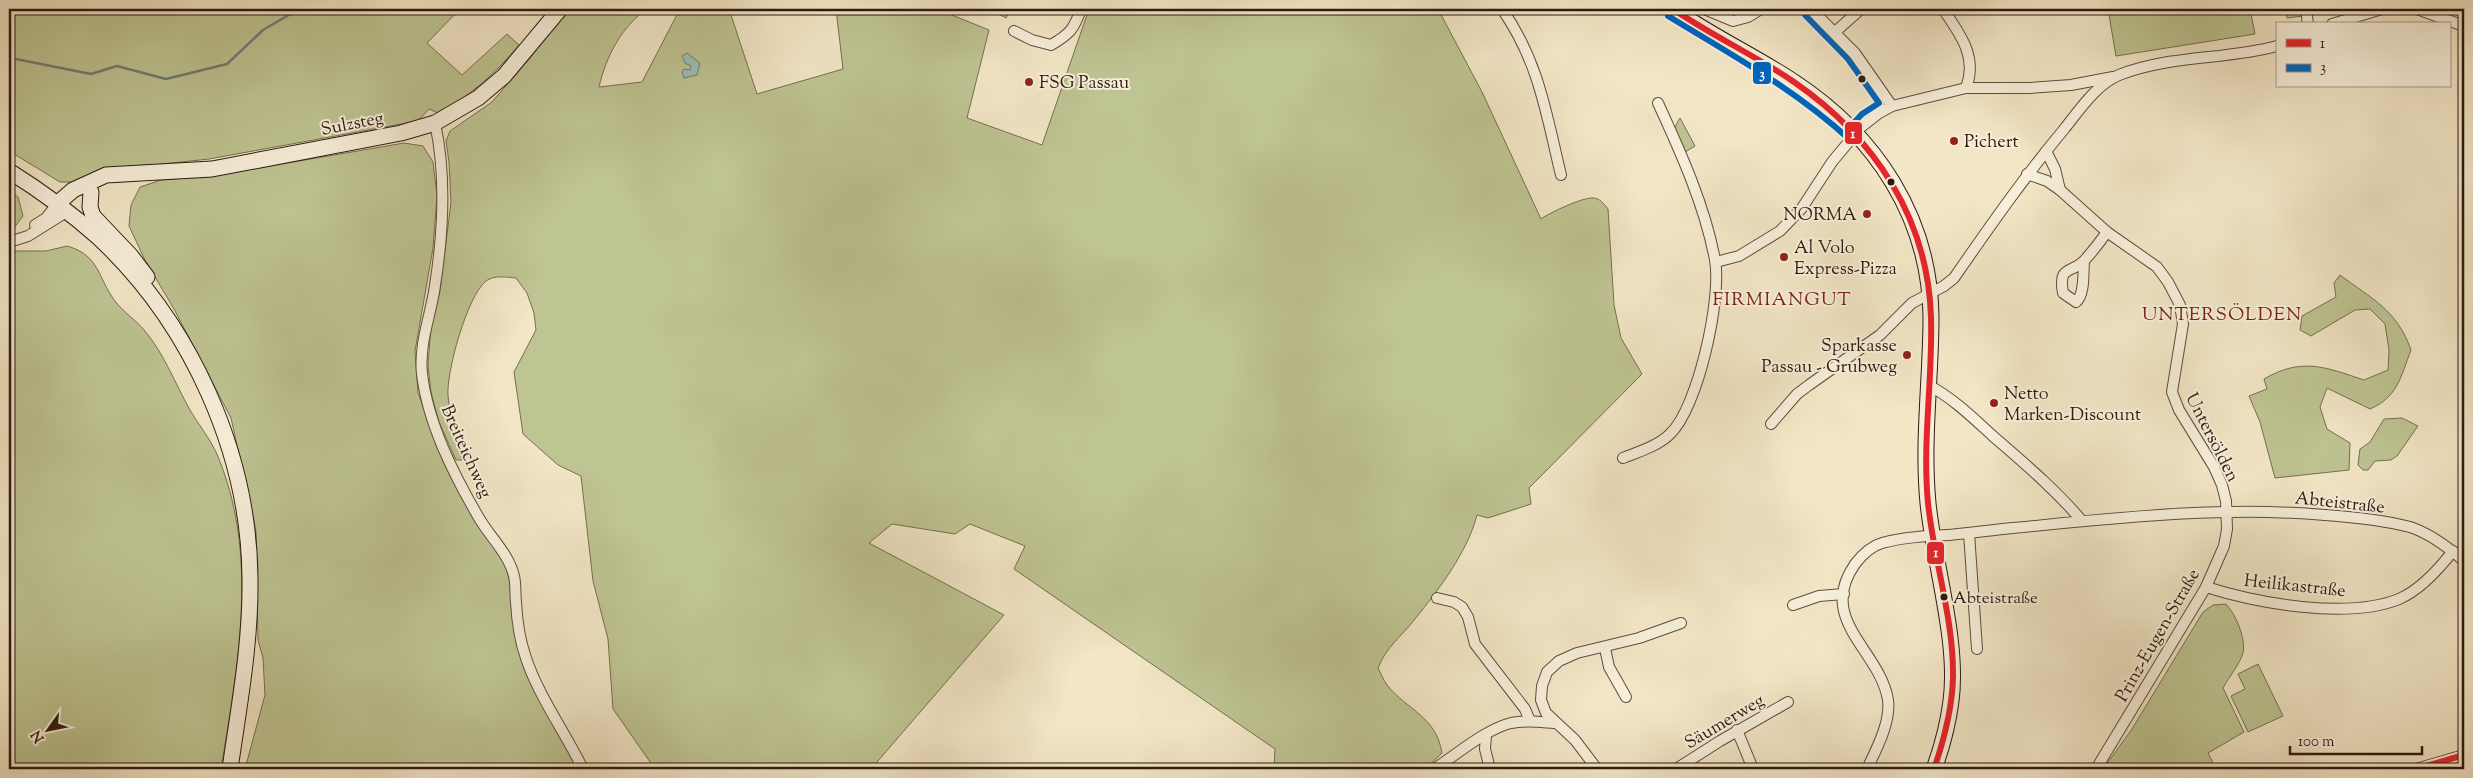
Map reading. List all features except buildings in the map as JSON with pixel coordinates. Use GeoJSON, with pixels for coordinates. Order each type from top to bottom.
{"type":"FeatureCollection","features":[{"type":"Feature","properties":{"kind":"street","name":"Sulzsteg"},"geometry":{"type":"LineString","coordinates":[[62,207],[73,190],[106,175],[212,169],[401,133],[435,123],[478,98],[504,76],[560,9]]}},
{"type":"Feature","properties":{"kind":"street"},"geometry":{"type":"LineString","coordinates":[[1014,31],[1032,40],[1051,45],[1064,38],[1075,27],[1081,9]]}},
{"type":"Feature","properties":{"kind":"street"},"geometry":{"type":"LineString","coordinates":[[1502,9],[1520,34],[1535,68],[1561,175]]}},
{"type":"Feature","properties":{"kind":"street"},"geometry":{"type":"LineString","coordinates":[[1673,9],[1795,83],[1828,108],[1856,134],[1882,164],[1907,206],[1921,245],[1930,292],[1925,465],[1931,535],[1951,654],[1952,699],[1944,741],[1934,769]]}},
{"type":"Feature","properties":{"kind":"street"},"geometry":{"type":"LineString","coordinates":[[1704,9],[1732,22],[1748,17],[1762,9]]}},
{"type":"Feature","properties":{"kind":"street"},"geometry":{"type":"LineString","coordinates":[[1811,9],[1855,53],[1892,106]]}},
{"type":"Feature","properties":{"kind":"street"},"geometry":{"type":"LineString","coordinates":[[1835,32],[1861,9]]}},
{"type":"Feature","properties":{"kind":"street"},"geometry":{"type":"LineString","coordinates":[[1943,9],[1960,36],[1970,57],[1971,74],[1966,88]]}},
{"type":"Feature","properties":{"kind":"street"},"geometry":{"type":"LineString","coordinates":[[2306,9],[2308,22]]}},
{"type":"Feature","properties":{"kind":"street"},"geometry":{"type":"LineString","coordinates":[[2339,22],[2382,9]]}},
{"type":"Feature","properties":{"kind":"street"},"geometry":{"type":"LineString","coordinates":[[2417,9],[2464,26]]}},
{"type":"Feature","properties":{"kind":"street"},"geometry":{"type":"LineString","coordinates":[[1716,262],[1739,256],[1780,231],[1802,208],[1832,162],[1867,121],[1892,106],[1966,88],[2030,88],[2071,85],[2118,76],[2171,62],[2249,53],[2276,46]]}},
{"type":"Feature","properties":{"kind":"street"},"geometry":{"type":"LineString","coordinates":[[1771,424],[1797,394],[1880,335],[1912,303],[1944,286],[1954,278],[2027,174],[2090,98],[2118,76]]}},
{"type":"Feature","properties":{"kind":"street"},"geometry":{"type":"LineString","coordinates":[[1623,458],[1658,443],[1670,435],[1683,416],[1694,388],[1711,329],[1716,299],[1716,262],[1701,206],[1658,103]]}},
{"type":"Feature","properties":{"kind":"street","name":"Breiteichweg"},"geometry":{"type":"LineString","coordinates":[[435,123],[440,149],[442,191],[434,293],[422,341],[422,372],[425,392],[432,418],[458,478],[479,519],[504,555],[514,576],[516,607],[526,658],[583,769]]}},
{"type":"Feature","properties":{"kind":"street"},"geometry":{"type":"LineString","coordinates":[[2046,151],[2060,190]]}},
{"type":"Feature","properties":{"kind":"street"},"geometry":{"type":"LineString","coordinates":[[9,171],[62,207],[100,240],[132,272],[163,312]]}},
{"type":"Feature","properties":{"kind":"street","name":"Untersölden"},"geometry":{"type":"LineString","coordinates":[[2027,174],[2047,181],[2060,190],[2107,232],[2156,266],[2168,282],[2180,305],[2183,324],[2172,392],[2179,410],[2214,468],[2222,485],[2226,511]]}},
{"type":"Feature","properties":{"kind":"street"},"geometry":{"type":"LineString","coordinates":[[9,242],[62,207],[91,192],[106,175]]}},
{"type":"Feature","properties":{"kind":"street"},"geometry":{"type":"LineString","coordinates":[[91,192],[90,207],[93,216],[132,256],[151,284],[163,312],[200,377],[225,434],[234,463],[246,532],[250,576],[248,650],[230,769]]}},
{"type":"Feature","properties":{"kind":"street"},"geometry":{"type":"LineString","coordinates":[[2084,261],[2107,232]]}},
{"type":"Feature","properties":{"kind":"street"},"geometry":{"type":"LineString","coordinates":[[1928,385],[1949,397],[2014,454],[2063,499],[2082,522]]}},
{"type":"Feature","properties":{"kind":"street","name":"Abteistraße"},"geometry":{"type":"LineString","coordinates":[[1844,594],[1854,565],[1880,543],[1931,535],[2226,511],[2299,513],[2386,523],[2411,528],[2453,551],[2464,560]]}},
{"type":"Feature","properties":{"kind":"street","name":"Prinz-Eugen-Straße"},"geometry":{"type":"LineString","coordinates":[[2096,769],[2206,587],[2224,546],[2227,529],[2226,511]]}},
{"type":"Feature","properties":{"kind":"street"},"geometry":{"type":"LineString","coordinates":[[1969,533],[1977,649]]}},
{"type":"Feature","properties":{"kind":"street","name":"Heilikastraße"},"geometry":{"type":"LineString","coordinates":[[2206,587],[2243,598],[2305,606],[2340,609],[2373,605],[2399,599],[2411,591],[2433,574],[2453,551]]}},
{"type":"Feature","properties":{"kind":"street"},"geometry":{"type":"LineString","coordinates":[[1793,605],[1819,596],[1844,594],[1844,613],[1850,629],[1879,676],[1888,701],[1885,726],[1867,769]]}},
{"type":"Feature","properties":{"kind":"street"},"geometry":{"type":"LineString","coordinates":[[1437,598],[1454,602],[1462,607],[1468,617],[1475,644],[1525,710],[1530,721]]}},
{"type":"Feature","properties":{"kind":"street"},"geometry":{"type":"LineString","coordinates":[[1597,769],[1575,740],[1554,723],[1546,713],[1541,700],[1542,686],[1547,672],[1559,661],[1577,653],[1605,648],[1681,623]]}},
{"type":"Feature","properties":{"kind":"street"},"geometry":{"type":"LineString","coordinates":[[1605,648],[1609,668],[1626,697]]}},
{"type":"Feature","properties":{"kind":"street","name":"Säumerweg"},"geometry":{"type":"LineString","coordinates":[[1676,769],[1737,730],[1788,702]]}},
{"type":"Feature","properties":{"kind":"street"},"geometry":{"type":"LineString","coordinates":[[1434,769],[1486,735],[1510,724],[1530,721],[1554,723]]}},
{"type":"Feature","properties":{"kind":"street"},"geometry":{"type":"LineString","coordinates":[[1737,730],[1753,769]]}},
{"type":"Feature","properties":{"kind":"street"},"geometry":{"type":"LineString","coordinates":[[1486,735],[1485,749],[1490,769]]}},
{"type":"Feature","properties":{"kind":"street"},"geometry":{"type":"LineString","coordinates":[[2416,769],[2464,755]]}},
{"type":"Feature","properties":{"kind":"green space"},"geometry":{"type":"Polygon","coordinates":[[[9,9],[460,9],[427,43],[462,75],[507,34],[519,45],[491,75],[471,92],[438,113],[429,109],[418,121],[209,159],[126,168],[76,182],[60,182],[9,151],[9,9]]]}},
{"type":"Feature","properties":{"kind":"green space"},"geometry":{"type":"Polygon","coordinates":[[[567,9],[647,9],[622,34],[610,54],[599,87],[642,82],[680,9],[729,9],[757,94],[843,69],[836,9],[937,9],[989,30],[967,118],[1042,145],[1089,9],[1309,9],[1314,15],[1323,9],[1438,9],[1482,92],[1541,219],[1566,206],[1588,198],[1598,199],[1608,209],[1614,305],[1621,338],[1642,374],[1529,488],[1531,504],[1488,518],[1477,515],[1459,557],[1443,583],[1381,661],[1378,668],[1386,683],[1395,694],[1420,715],[1434,730],[1442,753],[1425,769],[1274,769],[1275,749],[1014,569],[1025,546],[970,524],[955,534],[892,524],[869,543],[1004,615],[871,769],[655,769],[613,709],[608,639],[593,581],[581,476],[558,465],[523,434],[514,372],[536,330],[534,313],[527,293],[516,278],[496,277],[486,281],[472,302],[459,336],[450,370],[448,396],[462,460],[456,460],[439,422],[431,392],[428,365],[431,326],[440,291],[451,202],[446,141],[450,131],[492,102],[531,57],[567,9]]]}},
{"type":"Feature","properties":{"kind":"green space"},"geometry":{"type":"Polygon","coordinates":[[[989,9],[1011,9],[1006,18],[989,9]]]}},
{"type":"Feature","properties":{"kind":"green space"},"geometry":{"type":"Polygon","coordinates":[[[2108,9],[2250,9],[2255,34],[2116,56],[2108,9]]]}},
{"type":"Feature","properties":{"kind":"green space"},"geometry":{"type":"Polygon","coordinates":[[[2286,9],[2302,9],[2303,16],[2287,18],[2286,9]]]}},
{"type":"Feature","properties":{"kind":"green space"},"geometry":{"type":"Polygon","coordinates":[[[1680,118],[1695,146],[1682,154],[1676,140],[1675,131],[1680,118]]]}},
{"type":"Feature","properties":{"kind":"green space"},"geometry":{"type":"Polygon","coordinates":[[[404,143],[423,146],[433,162],[437,196],[433,248],[415,351],[418,393],[433,433],[503,557],[510,582],[515,631],[583,769],[245,769],[265,695],[263,658],[258,640],[256,531],[231,418],[174,309],[145,260],[129,226],[131,205],[140,187],[161,180],[212,176],[404,143]]]}},
{"type":"Feature","properties":{"kind":"green space"},"geometry":{"type":"Polygon","coordinates":[[[9,190],[18,197],[23,216],[13,229],[9,230],[9,190]]]}},
{"type":"Feature","properties":{"kind":"green space"},"geometry":{"type":"Polygon","coordinates":[[[67,246],[86,255],[97,269],[115,301],[152,340],[190,410],[213,446],[230,490],[238,530],[241,569],[241,609],[234,690],[221,769],[9,769],[9,251],[46,251],[67,246]]]}},
{"type":"Feature","properties":{"kind":"green space"},"geometry":{"type":"Polygon","coordinates":[[[2340,275],[2382,306],[2391,315],[2405,336],[2411,350],[2393,392],[2370,409],[2327,388],[2320,407],[2327,429],[2350,443],[2349,470],[2275,478],[2260,422],[2249,396],[2267,389],[2264,379],[2278,372],[2302,366],[2325,368],[2364,380],[2388,370],[2389,350],[2385,324],[2370,309],[2355,310],[2311,336],[2300,330],[2302,316],[2336,297],[2334,283],[2340,275]]]}},
{"type":"Feature","properties":{"kind":"green space"},"geometry":{"type":"Polygon","coordinates":[[[2402,418],[2418,426],[2397,456],[2391,460],[2375,461],[2368,470],[2363,470],[2358,465],[2360,449],[2370,442],[2384,419],[2402,418]]]}},
{"type":"Feature","properties":{"kind":"green space"},"geometry":{"type":"Polygon","coordinates":[[[2226,604],[2239,627],[2244,647],[2239,662],[2223,688],[2244,732],[2208,753],[2216,769],[2103,769],[2132,729],[2203,612],[2213,605],[2226,604]]]}},
{"type":"Feature","properties":{"kind":"green space"},"geometry":{"type":"Polygon","coordinates":[[[2258,664],[2283,716],[2248,732],[2231,696],[2245,689],[2238,674],[2258,664]]]}},
{"type":"Feature","properties":{"kind":"water"},"geometry":{"type":"Polygon","coordinates":[[[687,53],[700,63],[697,75],[684,78],[682,72],[684,69],[690,70],[691,66],[685,63],[682,56],[687,53]]]}},
{"type":"Feature","properties":{"kind":"waterway"},"geometry":{"type":"LineString","coordinates":[[9,59],[91,74],[117,66],[166,79],[227,64],[263,30],[299,9]]}},
{"type":"Feature","properties":{"kind":"transit line","name":"1"},"geometry":{"type":"LineString","coordinates":[[1673,9],[1794,82],[1823,104],[1849,128],[1872,154],[1891,183],[1907,214],[1920,246],[1928,281],[1931,317],[1926,480],[1931,525],[1947,612],[1953,678],[1949,713],[1934,769]]}},
{"type":"Feature","properties":{"kind":"transit line","name":"3"},"geometry":{"type":"LineString","coordinates":[[1805,15],[1848,59],[1879,103],[1862,114],[1849,128]]}},
{"type":"Feature","properties":{"kind":"transit line","name":"3"},"geometry":{"type":"LineString","coordinates":[[1668,16],[1786,89],[1850,140]]}},
{"type":"Feature","properties":{"kind":"transit line","name":"1"},"geometry":{"type":"LineString","coordinates":[[2416,769],[2464,755]]}},
{"type":"Feature","properties":{"kind":"place","name":"FSG Passau"},"geometry":{"type":"Point","coordinates":[1029,82]}},
{"type":"Feature","properties":{"kind":"place","name":"Pichert"},"geometry":{"type":"Point","coordinates":[1954,141]}},
{"type":"Feature","properties":{"kind":"place","name":"NORMA"},"geometry":{"type":"Point","coordinates":[1867,214]}},
{"type":"Feature","properties":{"kind":"place","name":"Al Volo Express-Pizza"},"geometry":{"type":"Point","coordinates":[1784,257]}},
{"type":"Feature","properties":{"kind":"place","name":"Sparkasse Passau - Grubweg"},"geometry":{"type":"Point","coordinates":[1907,355]}},
{"type":"Feature","properties":{"kind":"place","name":"Netto Marken-Discount"},"geometry":{"type":"Point","coordinates":[1994,403]}},
{"type":"Feature","properties":{"kind":"place","name":"Abteistraße"},"geometry":{"type":"Point","coordinates":[1944,597]}},
{"type":"Feature","properties":{"kind":"district","name":"FIRMIANGUT"},"geometry":{"type":"Point","coordinates":[1782,298]}},
{"type":"Feature","properties":{"kind":"district","name":"UNTERSÖLDEN"},"geometry":{"type":"Point","coordinates":[2222,313]}}]}
